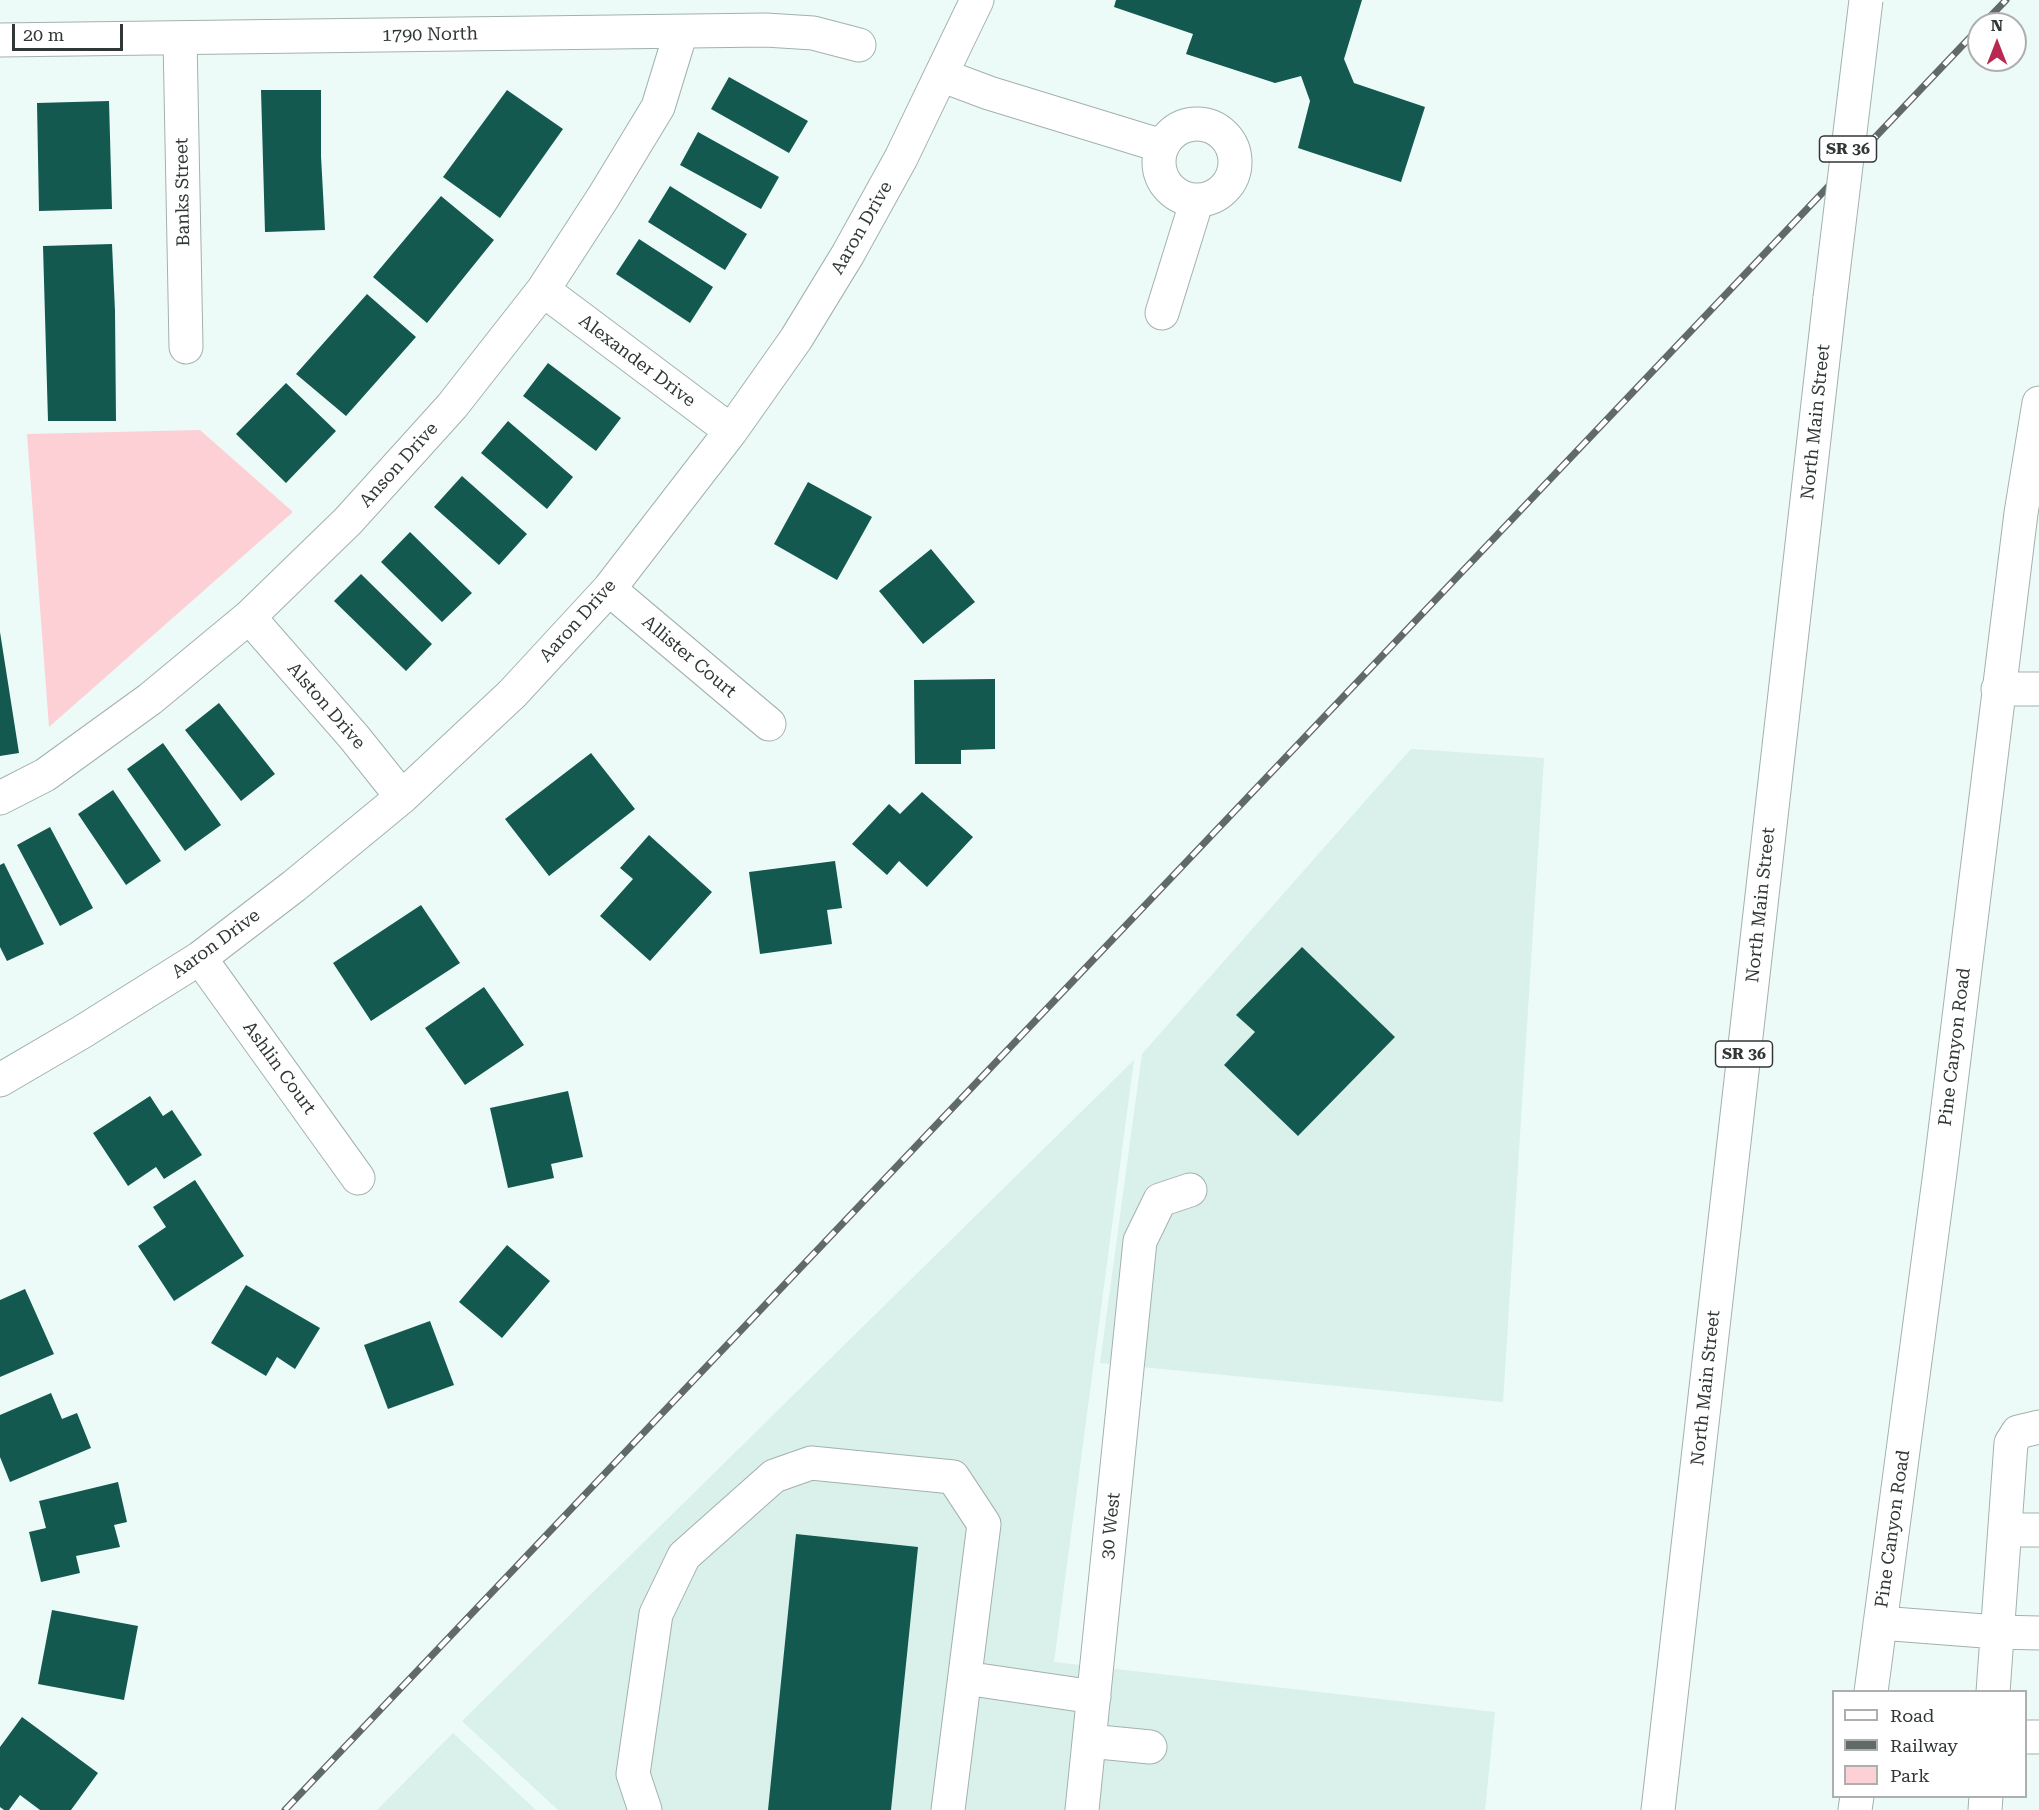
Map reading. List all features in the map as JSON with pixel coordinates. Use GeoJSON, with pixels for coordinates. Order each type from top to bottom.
{"type":"FeatureCollection","features":[{"type":"Feature","properties":{"kind":"main road","name":"Aaron Drive"},"geometry":{"type":"LineString","coordinates":[[0,1080],[200,958],[294,886],[402,797],[512,694],[609,590],[731,431],[796,339],[848,254],[901,158],[977,0]]}},
{"type":"Feature","properties":{"kind":"main road","name":"North Main Street"},"geometry":{"type":"LineString","coordinates":[[1658,1810],[1866,0]]}},
{"type":"Feature","properties":{"kind":"main road","name":"1790 North"},"geometry":{"type":"LineString","coordinates":[[0,40],[766,30],[813,33],[859,45]]}},
{"type":"Feature","properties":{"kind":"main road","name":"Anson Drive"},"geometry":{"type":"LineString","coordinates":[[0,798],[45,776],[150,699],[249,617],[348,522],[444,415],[543,290],[604,196],[658,107],[681,32]]}},
{"type":"Feature","properties":{"kind":"main road","name":"Banks Street"},"geometry":{"type":"LineString","coordinates":[[180,38],[186,347]]}},
{"type":"Feature","properties":{"kind":"main road"},"geometry":{"type":"LineString","coordinates":[[941,75],[990,93],[1162,146]]}},
{"type":"Feature","properties":{"kind":"main road"},"geometry":{"type":"LineString","coordinates":[[1190,124],[1208,125],[1219,130],[1228,138],[1234,149],[1236,161],[1232,179],[1220,193],[1209,198],[1197,200],[1178,195],[1165,182],[1159,164],[1162,146],[1173,132],[1190,124]]}},
{"type":"Feature","properties":{"kind":"main road"},"geometry":{"type":"LineString","coordinates":[[1162,313],[1197,200]]}},
{"type":"Feature","properties":{"kind":"main road","name":"Alexander Drive"},"geometry":{"type":"LineString","coordinates":[[543,290],[731,431]]}},
{"type":"Feature","properties":{"kind":"main road","name":"Pine Canyon Road"},"geometry":{"type":"LineString","coordinates":[[1871,1690],[1941,1160],[2020,513],[2039,403]]}},
{"type":"Feature","properties":{"kind":"main road","name":"Allister Court"},"geometry":{"type":"LineString","coordinates":[[609,590],[770,724]]}},
{"type":"Feature","properties":{"kind":"main road","name":"Alston Drive"},"geometry":{"type":"LineString","coordinates":[[249,617],[354,736],[402,797]]}},
{"type":"Feature","properties":{"kind":"main road"},"geometry":{"type":"LineString","coordinates":[[1998,689],[2039,689]]}},
{"type":"Feature","properties":{"kind":"main road","name":"Ashlin Court"},"geometry":{"type":"LineString","coordinates":[[200,958],[358,1178]]}},
{"type":"Feature","properties":{"kind":"main road","name":"30 West"},"geometry":{"type":"LineString","coordinates":[[1082,1810],[1140,1241],[1160,1200],[1190,1190]]}},
{"type":"Feature","properties":{"kind":"main road"},"geometry":{"type":"LineString","coordinates":[[1993,1690],[2011,1443],[2018,1432],[2039,1427]]}},
{"type":"Feature","properties":{"kind":"main road"},"geometry":{"type":"LineString","coordinates":[[645,1810],[633,1774],[656,1614],[684,1556],[774,1476],[811,1463],[953,1477],[984,1524],[948,1810]]}},
{"type":"Feature","properties":{"kind":"main road"},"geometry":{"type":"LineString","coordinates":[[2005,1530],[2039,1530]]}},
{"type":"Feature","properties":{"kind":"main road"},"geometry":{"type":"LineString","coordinates":[[1880,1623],[2039,1633]]}},
{"type":"Feature","properties":{"kind":"main road"},"geometry":{"type":"LineString","coordinates":[[964,1678],[1094,1697]]}},
{"type":"Feature","properties":{"kind":"main road"},"geometry":{"type":"LineString","coordinates":[[1089,1741],[1150,1747]]}},
{"type":"Feature","properties":{"kind":"shaded area"},"geometry":{"type":"Polygon","coordinates":[[[1411,749],[1544,758],[1503,1402],[1100,1363],[1142,1054],[1411,749]]]}},
{"type":"Feature","properties":{"kind":"shaded area"},"geometry":{"type":"Polygon","coordinates":[[[1134,1060],[1054,1662],[1495,1712],[1485,1810],[558,1810],[462,1721],[1134,1060]]]}},
{"type":"Feature","properties":{"kind":"shaded area"},"geometry":{"type":"Polygon","coordinates":[[[453,1733],[536,1810],[377,1810],[453,1733]]]}},
{"type":"Feature","properties":{"kind":"green space"},"geometry":{"type":"Polygon","coordinates":[[[200,430],[293,512],[49,727],[27,434],[200,430]]]}},
{"type":"Feature","properties":{"kind":"building"},"geometry":{"type":"Polygon","coordinates":[[[1116,0],[1362,0],[1344,59],[1354,83],[1425,107],[1401,182],[1298,148],[1310,101],[1301,76],[1275,83],[1186,54],[1193,34],[1114,7],[1116,0]]]}},
{"type":"Feature","properties":{"kind":"building"},"geometry":{"type":"Polygon","coordinates":[[[729,77],[808,121],[789,153],[711,109],[729,77]]]}},
{"type":"Feature","properties":{"kind":"building"},"geometry":{"type":"Polygon","coordinates":[[[261,90],[321,90],[321,156],[325,230],[265,232],[261,90]]]}},
{"type":"Feature","properties":{"kind":"building"},"geometry":{"type":"Polygon","coordinates":[[[507,90],[563,129],[500,218],[443,177],[507,90]]]}},
{"type":"Feature","properties":{"kind":"building"},"geometry":{"type":"Polygon","coordinates":[[[109,101],[112,209],[39,211],[37,103],[109,101]]]}},
{"type":"Feature","properties":{"kind":"building"},"geometry":{"type":"Polygon","coordinates":[[[698,132],[779,177],[761,209],[680,165],[698,132]]]}},
{"type":"Feature","properties":{"kind":"building"},"geometry":{"type":"Polygon","coordinates":[[[670,186],[747,234],[725,270],[648,222],[670,186]]]}},
{"type":"Feature","properties":{"kind":"building"},"geometry":{"type":"Polygon","coordinates":[[[441,196],[494,240],[427,323],[373,277],[441,196]]]}},
{"type":"Feature","properties":{"kind":"building"},"geometry":{"type":"Polygon","coordinates":[[[639,239],[713,287],[690,323],[616,274],[639,239]]]}},
{"type":"Feature","properties":{"kind":"building"},"geometry":{"type":"Polygon","coordinates":[[[112,244],[116,421],[48,421],[43,246],[112,244]]]}},
{"type":"Feature","properties":{"kind":"building"},"geometry":{"type":"Polygon","coordinates":[[[367,294],[416,337],[346,416],[296,374],[367,294]]]}},
{"type":"Feature","properties":{"kind":"building"},"geometry":{"type":"Polygon","coordinates":[[[548,363],[621,418],[596,451],[523,396],[548,363]]]}},
{"type":"Feature","properties":{"kind":"building"},"geometry":{"type":"Polygon","coordinates":[[[286,383],[336,431],[286,483],[236,434],[286,383]]]}},
{"type":"Feature","properties":{"kind":"building"},"geometry":{"type":"Polygon","coordinates":[[[508,421],[573,477],[547,509],[481,453],[508,421]]]}},
{"type":"Feature","properties":{"kind":"building"},"geometry":{"type":"Polygon","coordinates":[[[462,476],[527,534],[499,565],[434,507],[462,476]]]}},
{"type":"Feature","properties":{"kind":"building"},"geometry":{"type":"Polygon","coordinates":[[[808,482],[872,517],[837,580],[774,544],[808,482]]]}},
{"type":"Feature","properties":{"kind":"building"},"geometry":{"type":"Polygon","coordinates":[[[410,532],[472,593],[442,622],[381,562],[410,532]]]}},
{"type":"Feature","properties":{"kind":"building"},"geometry":{"type":"Polygon","coordinates":[[[931,549],[975,602],[923,644],[879,591],[931,549]]]}},
{"type":"Feature","properties":{"kind":"building"},"geometry":{"type":"Polygon","coordinates":[[[361,574],[432,644],[406,671],[334,601],[361,574]]]}},
{"type":"Feature","properties":{"kind":"building"},"geometry":{"type":"Polygon","coordinates":[[[0,632],[19,753],[0,756],[0,632]]]}},
{"type":"Feature","properties":{"kind":"building"},"geometry":{"type":"Polygon","coordinates":[[[995,679],[995,749],[961,750],[961,764],[915,764],[914,680],[995,679]]]}},
{"type":"Feature","properties":{"kind":"building"},"geometry":{"type":"Polygon","coordinates":[[[219,703],[275,774],[241,801],[185,730],[219,703]]]}},
{"type":"Feature","properties":{"kind":"building"},"geometry":{"type":"Polygon","coordinates":[[[163,743],[221,825],[185,851],[127,769],[163,743]]]}},
{"type":"Feature","properties":{"kind":"building"},"geometry":{"type":"Polygon","coordinates":[[[591,753],[635,809],[549,876],[505,819],[591,753]]]}},
{"type":"Feature","properties":{"kind":"building"},"geometry":{"type":"Polygon","coordinates":[[[113,790],[161,861],[126,885],[78,814],[113,790]]]}},
{"type":"Feature","properties":{"kind":"building"},"geometry":{"type":"Polygon","coordinates":[[[922,792],[973,837],[927,887],[899,861],[887,875],[852,844],[889,804],[900,814],[922,792]]]}},
{"type":"Feature","properties":{"kind":"building"},"geometry":{"type":"Polygon","coordinates":[[[50,827],[93,908],[60,926],[17,845],[50,827]]]}},
{"type":"Feature","properties":{"kind":"building"},"geometry":{"type":"Polygon","coordinates":[[[649,835],[712,892],[650,961],[600,916],[633,879],[620,868],[649,835]]]}},
{"type":"Feature","properties":{"kind":"building"},"geometry":{"type":"Polygon","coordinates":[[[835,861],[842,908],[827,910],[832,944],[760,954],[749,872],[835,861]]]}},
{"type":"Feature","properties":{"kind":"building"},"geometry":{"type":"Polygon","coordinates":[[[4,863],[44,944],[7,961],[0,947],[0,865],[4,863]]]}},
{"type":"Feature","properties":{"kind":"building"},"geometry":{"type":"Polygon","coordinates":[[[421,905],[460,963],[371,1021],[333,963],[421,905]]]}},
{"type":"Feature","properties":{"kind":"building"},"geometry":{"type":"Polygon","coordinates":[[[1302,947],[1395,1037],[1298,1136],[1224,1065],[1255,1032],[1236,1015],[1302,947]]]}},
{"type":"Feature","properties":{"kind":"building"},"geometry":{"type":"Polygon","coordinates":[[[484,987],[524,1045],[465,1085],[425,1028],[484,987]]]}},
{"type":"Feature","properties":{"kind":"building"},"geometry":{"type":"Polygon","coordinates":[[[568,1091],[583,1157],[551,1164],[554,1178],[508,1188],[490,1108],[568,1091]]]}},
{"type":"Feature","properties":{"kind":"building"},"geometry":{"type":"Polygon","coordinates":[[[150,1096],[163,1116],[172,1110],[202,1155],[164,1179],[156,1167],[128,1186],[93,1133],[150,1096]]]}},
{"type":"Feature","properties":{"kind":"building"},"geometry":{"type":"Polygon","coordinates":[[[195,1180],[244,1256],[174,1301],[138,1246],[166,1227],[153,1207],[195,1180]]]}},
{"type":"Feature","properties":{"kind":"building"},"geometry":{"type":"Polygon","coordinates":[[[507,1245],[550,1281],[502,1338],[459,1302],[507,1245]]]}},
{"type":"Feature","properties":{"kind":"building"},"geometry":{"type":"Polygon","coordinates":[[[246,1285],[320,1328],[295,1369],[277,1357],[266,1376],[211,1343],[246,1285]]]}},
{"type":"Feature","properties":{"kind":"building"},"geometry":{"type":"Polygon","coordinates":[[[25,1289],[54,1354],[0,1377],[0,1300],[25,1289]]]}},
{"type":"Feature","properties":{"kind":"building"},"geometry":{"type":"Polygon","coordinates":[[[430,1321],[454,1385],[388,1409],[364,1345],[430,1321]]]}},
{"type":"Feature","properties":{"kind":"building"},"geometry":{"type":"Polygon","coordinates":[[[51,1393],[62,1419],[77,1413],[91,1448],[10,1482],[0,1457],[0,1415],[51,1393]]]}},
{"type":"Feature","properties":{"kind":"building"},"geometry":{"type":"Polygon","coordinates":[[[118,1482],[127,1522],[114,1525],[120,1547],[76,1556],[80,1573],[41,1582],[29,1532],[46,1528],[39,1501],[118,1482]]]}},
{"type":"Feature","properties":{"kind":"building"},"geometry":{"type":"Polygon","coordinates":[[[796,1534],[918,1547],[891,1810],[768,1810],[796,1534]]]}},
{"type":"Feature","properties":{"kind":"building"},"geometry":{"type":"Polygon","coordinates":[[[52,1610],[138,1626],[124,1700],[38,1684],[52,1610]]]}},
{"type":"Feature","properties":{"kind":"building"},"geometry":{"type":"Polygon","coordinates":[[[22,1717],[98,1773],[71,1810],[40,1810],[20,1795],[9,1810],[0,1807],[0,1747],[22,1717]]]}},
{"type":"Feature","properties":{"kind":"railway"},"geometry":{"type":"LineString","coordinates":[[1994,12],[2006,0]]}},
{"type":"Feature","properties":{"kind":"railway"},"geometry":{"type":"LineString","coordinates":[[285,1810],[1967,41]]}}]}
